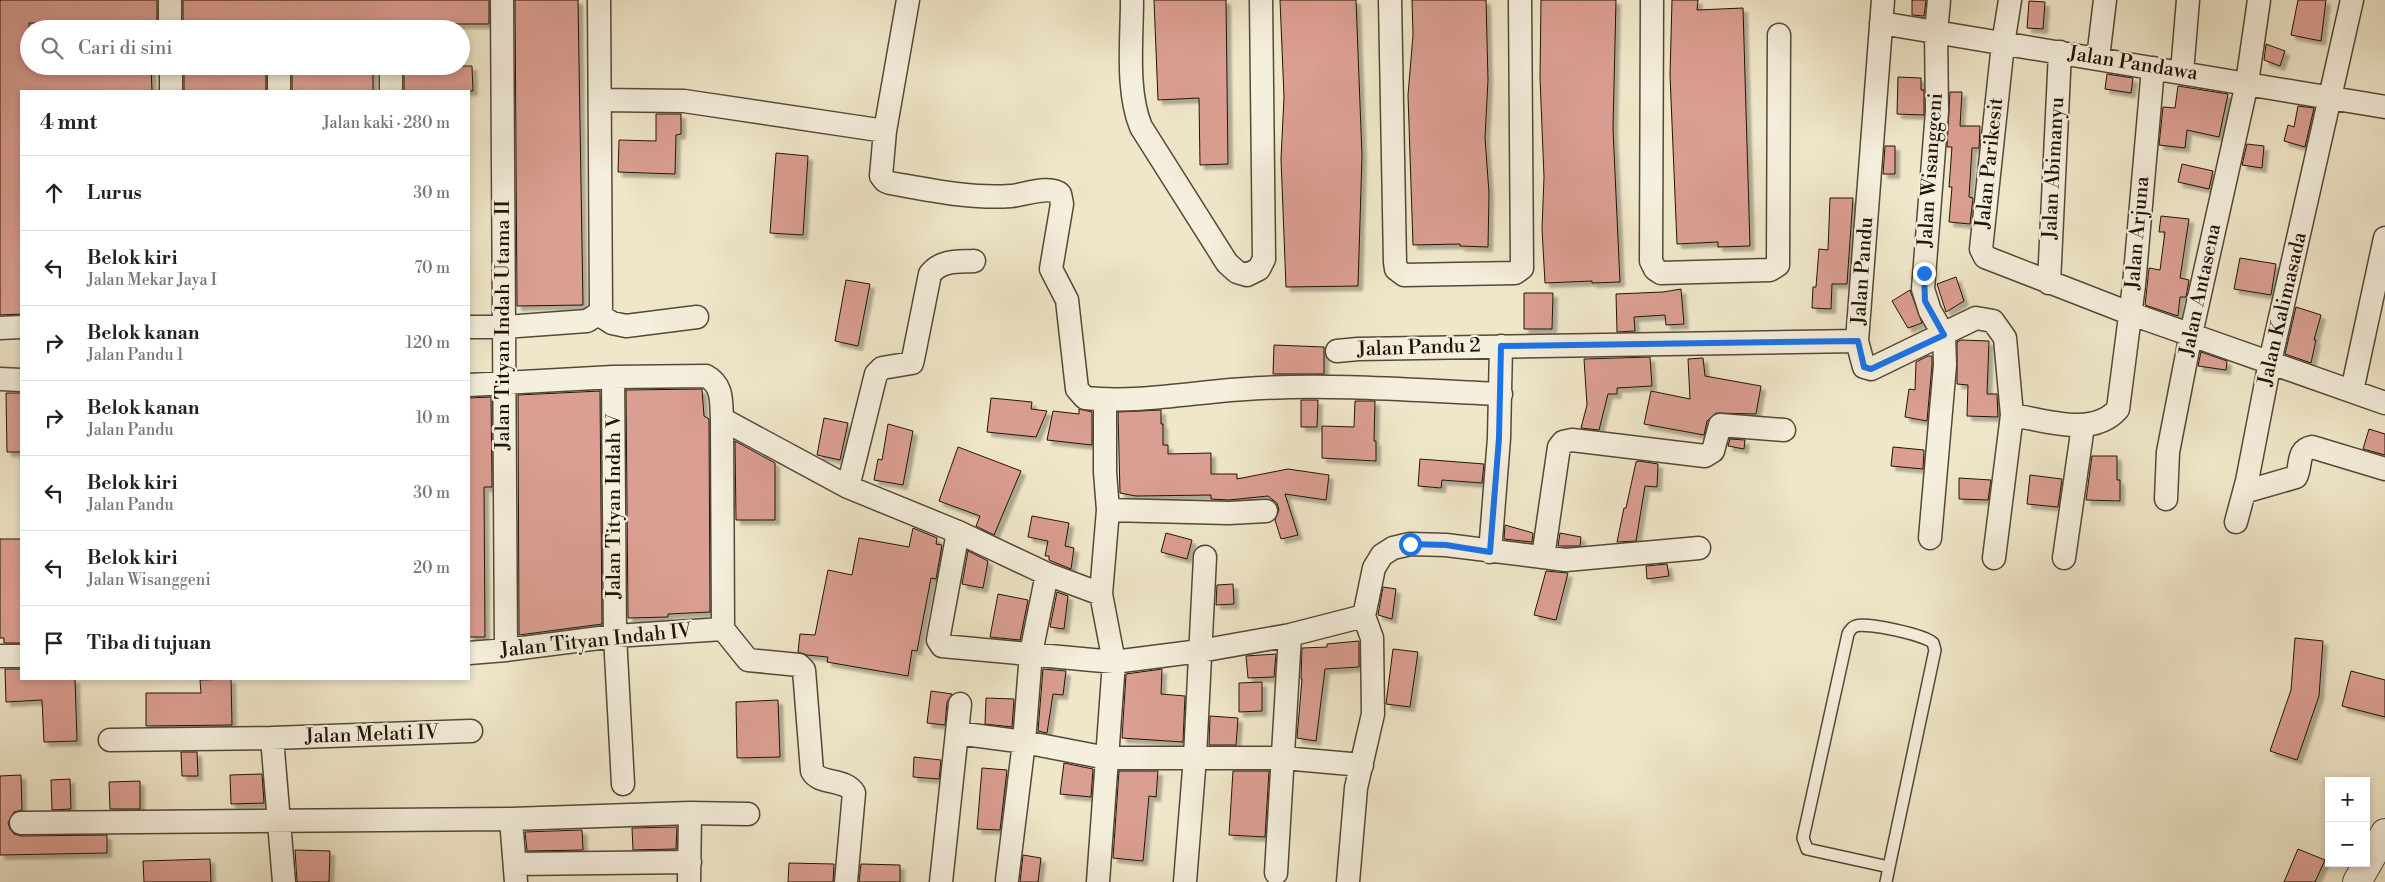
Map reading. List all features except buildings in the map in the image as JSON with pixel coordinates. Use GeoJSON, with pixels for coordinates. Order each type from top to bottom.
{"type":"FeatureCollection","features":[{"type":"Feature","properties":{"kind":"street"},"geometry":{"type":"LineString","coordinates":[[170,0],[170,20]]}},
{"type":"Feature","properties":{"kind":"street","name":"Jalan Tityan Indah Utama II"},"geometry":{"type":"LineString","coordinates":[[502,0],[506,650]]}},
{"type":"Feature","properties":{"kind":"street"},"geometry":{"type":"LineString","coordinates":[[470,326],[504,327],[587,321],[598,314],[603,297],[599,0]]}},
{"type":"Feature","properties":{"kind":"street"},"geometry":{"type":"LineString","coordinates":[[908,0],[885,131],[881,176],[890,183],[978,196],[1011,196],[1052,190],[1060,194],[1062,204],[1051,270],[1067,300],[1077,389],[1084,398],[1105,400],[1153,399],[1234,389],[1310,386],[1501,394]]}},
{"type":"Feature","properties":{"kind":"street"},"geometry":{"type":"LineString","coordinates":[[1132,0],[1134,112],[1141,128],[1227,262],[1237,272],[1247,275],[1259,269],[1264,259],[1261,0]]}},
{"type":"Feature","properties":{"kind":"street"},"geometry":{"type":"LineString","coordinates":[[1390,0],[1395,262],[1396,269],[1404,275],[1515,274],[1522,268],[1520,0]]}},
{"type":"Feature","properties":{"kind":"street"},"geometry":{"type":"LineString","coordinates":[[1652,0],[1651,261],[1654,269],[1661,273],[1770,270],[1778,266],[1779,35]]}},
{"type":"Feature","properties":{"kind":"street","name":"Jalan Pandu"},"geometry":{"type":"LineString","coordinates":[[1883,0],[1858,341],[1864,367],[1871,369],[1976,318],[1993,321],[2004,338],[2012,415],[1994,558]]}},
{"type":"Feature","properties":{"kind":"street","name":"Jalan Wisanggeni"},"geometry":{"type":"LineString","coordinates":[[1939,0],[1936,32],[1937,112],[1923,289],[1930,311],[1944,335]]}},
{"type":"Feature","properties":{"kind":"street","name":"Jalan Parikesit"},"geometry":{"type":"LineString","coordinates":[[2010,0],[2003,44],[1982,252],[1984,257],[2049,283]]}},
{"type":"Feature","properties":{"kind":"street"},"geometry":{"type":"LineString","coordinates":[[2098,58],[2105,0]]}},
{"type":"Feature","properties":{"kind":"street"},"geometry":{"type":"LineString","coordinates":[[2182,72],[2188,0]]}},
{"type":"Feature","properties":{"kind":"street","name":"Jalan Antasena"},"geometry":{"type":"LineString","coordinates":[[2166,498],[2168,452],[2191,334],[2247,83],[2259,0]]}},
{"type":"Feature","properties":{"kind":"street","name":"Jalan Kalimasada"},"geometry":{"type":"LineString","coordinates":[[2236,522],[2244,492],[2270,362],[2332,97],[2352,0]]}},
{"type":"Feature","properties":{"kind":"street","name":"Jalan Pandawa"},"geometry":{"type":"LineString","coordinates":[[1881,23],[2385,107]]}},
{"type":"Feature","properties":{"kind":"street","name":"Jalan Abimanyu"},"geometry":{"type":"LineString","coordinates":[[2049,283],[2060,52]]}},
{"type":"Feature","properties":{"kind":"street","name":"Jalan Arjuna"},"geometry":{"type":"LineString","coordinates":[[2049,283],[2129,313],[2134,285],[2153,68]]}},
{"type":"Feature","properties":{"kind":"street"},"geometry":{"type":"LineString","coordinates":[[171,75],[171,90]]}},
{"type":"Feature","properties":{"kind":"street"},"geometry":{"type":"LineString","coordinates":[[279,75],[279,90]]}},
{"type":"Feature","properties":{"kind":"street"},"geometry":{"type":"LineString","coordinates":[[391,75],[392,90]]}},
{"type":"Feature","properties":{"kind":"street"},"geometry":{"type":"LineString","coordinates":[[600,100],[684,101],[885,131]]}},
{"type":"Feature","properties":{"kind":"street"},"geometry":{"type":"LineString","coordinates":[[2352,391],[2385,238]]}},
{"type":"Feature","properties":{"kind":"street"},"geometry":{"type":"LineString","coordinates":[[848,487],[876,374],[882,368],[912,363],[914,359],[930,274],[935,267],[943,263],[974,261]]}},
{"type":"Feature","properties":{"kind":"street"},"geometry":{"type":"LineString","coordinates":[[2012,415],[2083,426],[2104,421],[2118,409],[2129,313],[2385,403]]}},
{"type":"Feature","properties":{"kind":"street"},"geometry":{"type":"LineString","coordinates":[[598,314],[617,325],[626,326],[697,317]]}},
{"type":"Feature","properties":{"kind":"street"},"geometry":{"type":"LineString","coordinates":[[0,328],[20,328]]}},
{"type":"Feature","properties":{"kind":"street"},"geometry":{"type":"LineString","coordinates":[[1930,538],[1945,365],[1944,335]]}},
{"type":"Feature","properties":{"kind":"street","name":"Jalan Pandu 2"},"geometry":{"type":"LineString","coordinates":[[1337,352],[1358,349],[1858,341]]}},
{"type":"Feature","properties":{"kind":"street"},"geometry":{"type":"LineString","coordinates":[[1490,552],[1501,394],[1501,346]]}},
{"type":"Feature","properties":{"kind":"street"},"geometry":{"type":"LineString","coordinates":[[470,385],[613,377],[706,376],[713,380],[720,392],[722,419],[723,629],[748,660],[798,665],[804,670],[812,771],[816,776],[848,786],[854,793],[846,882]]}},
{"type":"Feature","properties":{"kind":"street","name":"Jalan Tityan Indah V"},"geometry":{"type":"LineString","coordinates":[[613,377],[615,636],[623,784]]}},
{"type":"Feature","properties":{"kind":"street"},"geometry":{"type":"LineString","coordinates":[[0,379],[20,380]]}},
{"type":"Feature","properties":{"kind":"street"},"geometry":{"type":"LineString","coordinates":[[1098,882],[1114,662],[1101,594],[1108,510],[1105,472],[1105,400]]}},
{"type":"Feature","properties":{"kind":"street"},"geometry":{"type":"LineString","coordinates":[[722,419],[848,487],[958,532],[1047,574],[1101,594]]}},
{"type":"Feature","properties":{"kind":"street"},"geometry":{"type":"LineString","coordinates":[[1543,557],[1559,447],[1563,442],[1572,440],[1705,456],[1713,452],[1720,425],[1784,430]]}},
{"type":"Feature","properties":{"kind":"street"},"geometry":{"type":"LineString","coordinates":[[2064,558],[2083,426]]}},
{"type":"Feature","properties":{"kind":"street"},"geometry":{"type":"LineString","coordinates":[[2244,492],[2296,477],[2301,454],[2312,447],[2385,469]]}},
{"type":"Feature","properties":{"kind":"street"},"geometry":{"type":"LineString","coordinates":[[1108,510],[1229,513],[1266,511]]}},
{"type":"Feature","properties":{"kind":"street"},"geometry":{"type":"LineString","coordinates":[[958,532],[938,640],[940,644],[1114,662],[1200,651],[1290,635],[1364,616]]}},
{"type":"Feature","properties":{"kind":"street"},"geometry":{"type":"LineString","coordinates":[[1348,882],[1356,788],[1373,714],[1372,638],[1364,616],[1374,568],[1382,555],[1393,548],[1419,544],[1446,545],[1566,560],[1585,560],[1699,548]]}},
{"type":"Feature","properties":{"kind":"street"},"geometry":{"type":"LineString","coordinates":[[1185,882],[1195,758],[1205,558]]}},
{"type":"Feature","properties":{"kind":"street"},"geometry":{"type":"LineString","coordinates":[[1007,880],[1024,742],[1032,653],[1047,574]]}},
{"type":"Feature","properties":{"kind":"street","name":"Jalan Tityan Indah IV"},"geometry":{"type":"LineString","coordinates":[[470,653],[615,636],[723,629]]}},
{"type":"Feature","properties":{"kind":"street"},"geometry":{"type":"LineString","coordinates":[[1276,873],[1290,635]]}},
{"type":"Feature","properties":{"kind":"street"},"geometry":{"type":"LineString","coordinates":[[0,656],[20,656]]}},
{"type":"Feature","properties":{"kind":"street"},"geometry":{"type":"LineString","coordinates":[[941,882],[960,704]]}},
{"type":"Feature","properties":{"kind":"street","name":"Jalan Melati IV"},"geometry":{"type":"LineString","coordinates":[[110,740],[272,738],[471,731]]}},
{"type":"Feature","properties":{"kind":"street"},"geometry":{"type":"LineString","coordinates":[[957,733],[1024,742],[1107,758],[1284,758],[1362,765]]}},
{"type":"Feature","properties":{"kind":"street"},"geometry":{"type":"LineString","coordinates":[[272,738],[284,882]]}},
{"type":"Feature","properties":{"kind":"street"},"geometry":{"type":"LineString","coordinates":[[505,819],[516,873],[690,872],[690,813]]}},
{"type":"Feature","properties":{"kind":"street"},"geometry":{"type":"LineString","coordinates":[[21,823],[280,822],[505,819],[690,813],[748,814]]}},
{"type":"Feature","properties":{"kind":"street"},"geometry":{"type":"LineString","coordinates":[[2357,882],[2385,833]]}},
{"type":"Feature","properties":{"kind":"lane"},"geometry":{"type":"LineString","coordinates":[[1886,882],[1889,868],[1935,650],[1934,643],[1925,636],[1862,625],[1852,629],[1848,634],[1803,838],[1808,849],[1889,868]]}},
{"type":"Feature","properties":{"kind":"route"},"geometry":{"type":"LineString","coordinates":[[1410,544],[1446,545],[1490,552],[1499,438],[1501,346],[1858,341],[1864,367],[1871,369],[1944,335],[1925,301],[1923,289],[1924,273]]}}]}
